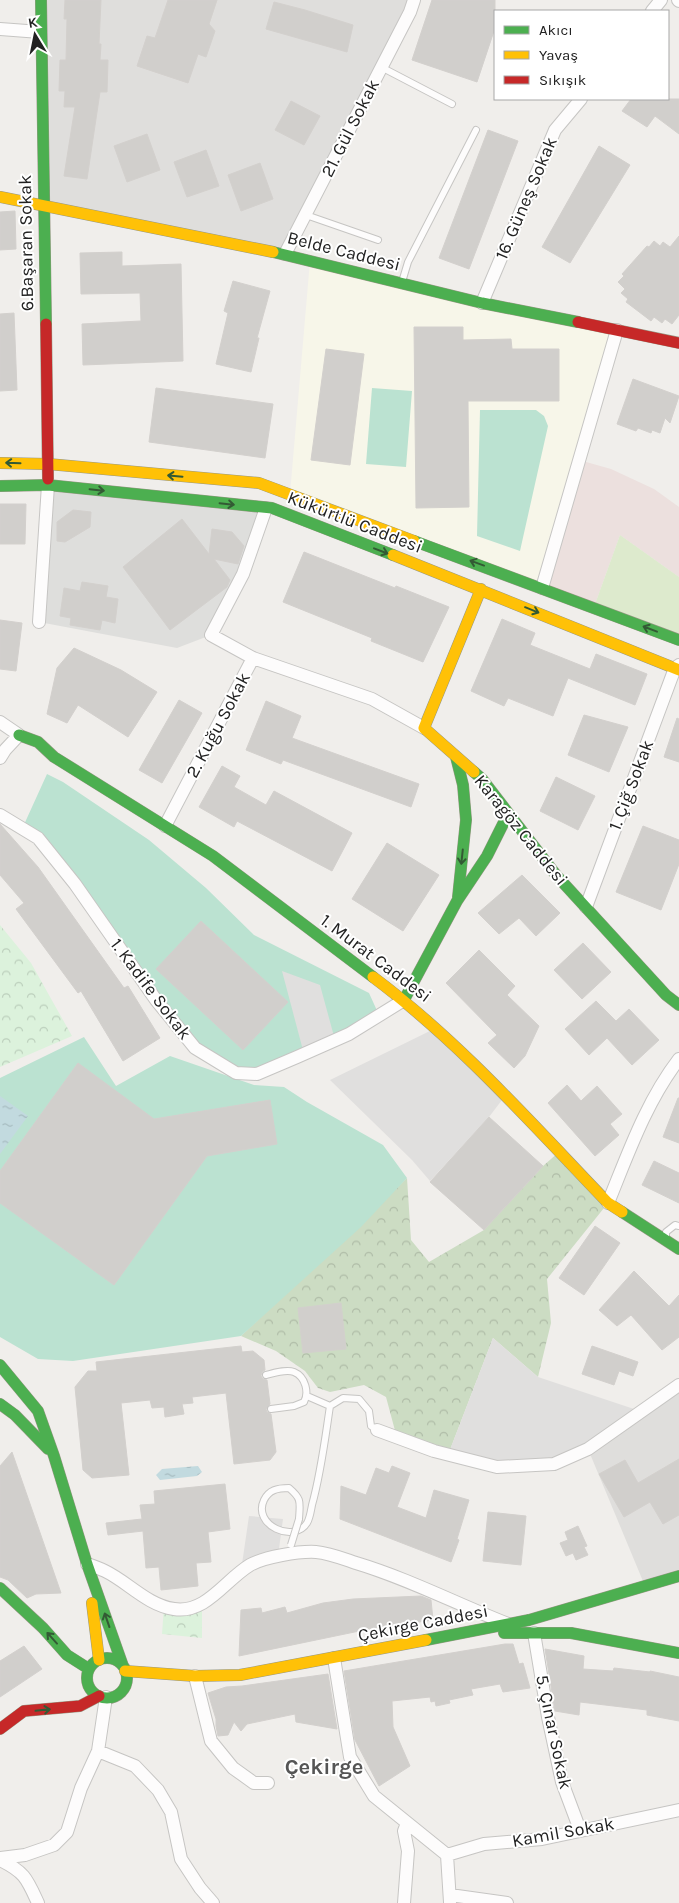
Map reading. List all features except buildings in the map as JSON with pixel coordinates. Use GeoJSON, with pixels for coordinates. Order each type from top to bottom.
{"type":"FeatureCollection","features":[{"type":"Feature","properties":{"kind":"street","name":"6.Başaran Sokak"},"geometry":{"type":"LineString","coordinates":[[41,0],[48,485]]}},
{"type":"Feature","properties":{"kind":"street","name":"21. Gül Sokak"},"geometry":{"type":"LineString","coordinates":[[285,254],[410,12],[414,0]]}},
{"type":"Feature","properties":{"kind":"street"},"geometry":{"type":"LineString","coordinates":[[653,10],[661,0]]}},
{"type":"Feature","properties":{"kind":"street"},"geometry":{"type":"LineString","coordinates":[[0,28],[40,32]]}},
{"type":"Feature","properties":{"kind":"street","name":"16. Güneş Sokak"},"geometry":{"type":"LineString","coordinates":[[482,303],[555,130],[580,100]]}},
{"type":"Feature","properties":{"kind":"street","name":"Belde Caddesi"},"geometry":{"type":"LineString","coordinates":[[0,197],[285,254],[482,303],[678,340]]}},
{"type":"Feature","properties":{"kind":"street"},"geometry":{"type":"LineString","coordinates":[[542,588],[617,330]]}},
{"type":"Feature","properties":{"kind":"street","name":"Kükürtlü Caddesi"},"geometry":{"type":"LineString","coordinates":[[0,463],[48,464],[258,483],[679,640]]}},
{"type":"Feature","properties":{"kind":"street"},"geometry":{"type":"LineString","coordinates":[[39,622],[48,485]]}},
{"type":"Feature","properties":{"kind":"street","name":"Kükürtlü Caddesi"},"geometry":{"type":"LineString","coordinates":[[0,486],[48,485],[266,508],[290,515],[481,589],[678,668]]}},
{"type":"Feature","properties":{"kind":"street","name":"2. Kuğu Sokak"},"geometry":{"type":"LineString","coordinates":[[165,826],[253,658],[210,635],[243,574],[266,508]]}},
{"type":"Feature","properties":{"kind":"street"},"geometry":{"type":"LineString","coordinates":[[424,728],[481,589]]}},
{"type":"Feature","properties":{"kind":"street","name":"Karagöz Caddesi"},"geometry":{"type":"LineString","coordinates":[[253,658],[372,699],[424,728],[482,779],[556,875],[666,995],[679,1005]]}},
{"type":"Feature","properties":{"kind":"street","name":"1. Çiğ Sokak"},"geometry":{"type":"LineString","coordinates":[[586,907],[678,668]]}},
{"type":"Feature","properties":{"kind":"street"},"geometry":{"type":"LineString","coordinates":[[0,722],[20,735],[4,750],[0,758]]}},
{"type":"Feature","properties":{"kind":"street","name":"1. Murat Caddesi"},"geometry":{"type":"LineString","coordinates":[[20,735],[38,742],[54,757],[213,856],[404,1000],[424,1016],[496,1087],[608,1203],[679,1249]]}},
{"type":"Feature","properties":{"kind":"street"},"geometry":{"type":"LineString","coordinates":[[456,756],[463,785],[466,817],[474,831]]}},
{"type":"Feature","properties":{"kind":"street"},"geometry":{"type":"LineString","coordinates":[[404,1000],[458,901],[487,856],[505,818],[501,803],[487,795],[478,796],[470,802],[466,817],[458,901]]}},
{"type":"Feature","properties":{"kind":"street","name":"1. Kadife Sokak"},"geometry":{"type":"LineString","coordinates":[[0,815],[38,838],[75,884],[156,1000],[195,1048],[236,1073],[257,1074],[297,1057],[349,1034],[404,1000]]}},
{"type":"Feature","properties":{"kind":"street"},"geometry":{"type":"LineString","coordinates":[[486,834],[498,829],[502,824]]}},
{"type":"Feature","properties":{"kind":"street"},"geometry":{"type":"LineString","coordinates":[[487,856],[502,842],[512,839],[534,846]]}},
{"type":"Feature","properties":{"kind":"street"},"geometry":{"type":"LineString","coordinates":[[608,1203],[635,1137],[656,1094],[679,1059]]}},
{"type":"Feature","properties":{"kind":"street"},"geometry":{"type":"LineString","coordinates":[[0,1365],[38,1411],[54,1456],[87,1564],[124,1669],[126,1683],[119,1693],[102,1697],[80,1706],[24,1712],[0,1729]]}},
{"type":"Feature","properties":{"kind":"street"},"geometry":{"type":"LineString","coordinates":[[377,1430],[434,1452],[497,1467],[554,1464],[588,1449],[679,1385]]}},
{"type":"Feature","properties":{"kind":"street"},"geometry":{"type":"LineString","coordinates":[[0,1404],[16,1415],[54,1456]]}},
{"type":"Feature","properties":{"kind":"street"},"geometry":{"type":"LineString","coordinates":[[87,1564],[105,1571],[154,1603],[174,1610],[193,1608],[209,1600],[231,1579],[251,1564],[290,1549],[317,1552],[389,1573],[470,1610],[508,1624]]}},
{"type":"Feature","properties":{"kind":"street"},"geometry":{"type":"LineString","coordinates":[[87,1564],[98,1660]]}},
{"type":"Feature","properties":{"kind":"street","name":"Çekirge Caddesi"},"geometry":{"type":"LineString","coordinates":[[124,1669],[195,1676],[240,1675],[508,1624],[570,1609],[679,1576]]}},
{"type":"Feature","properties":{"kind":"street"},"geometry":{"type":"LineString","coordinates":[[0,1588],[43,1628],[67,1655],[89,1669]]}},
{"type":"Feature","properties":{"kind":"street"},"geometry":{"type":"LineString","coordinates":[[465,1633],[571,1633],[679,1653]]}},
{"type":"Feature","properties":{"kind":"street","name":"5. Çınar Sokak"},"geometry":{"type":"LineString","coordinates":[[534,1633],[548,1718],[562,1782],[580,1830]]}},
{"type":"Feature","properties":{"kind":"street"},"geometry":{"type":"LineString","coordinates":[[334,1658],[350,1757],[374,1796],[447,1855],[450,1899],[506,1903]]}},
{"type":"Feature","properties":{"kind":"street"},"geometry":{"type":"LineString","coordinates":[[102,1697],[94,1692],[87,1681],[89,1669],[98,1660],[112,1659],[124,1669]]}},
{"type":"Feature","properties":{"kind":"street","name":"Çekirge Caddesi"},"geometry":{"type":"LineString","coordinates":[[119,1693],[169,1674]]}},
{"type":"Feature","properties":{"kind":"street"},"geometry":{"type":"LineString","coordinates":[[195,1676],[211,1741],[233,1768],[254,1783],[268,1783]]}},
{"type":"Feature","properties":{"kind":"street"},"geometry":{"type":"LineString","coordinates":[[0,1859],[25,1855],[54,1846],[67,1832],[81,1788],[98,1751],[102,1697]]}},
{"type":"Feature","properties":{"kind":"street"},"geometry":{"type":"LineString","coordinates":[[98,1751],[135,1766],[158,1790],[171,1812],[181,1859],[200,1888],[213,1903]]}},
{"type":"Feature","properties":{"kind":"street","name":"Kamil Sokak"},"geometry":{"type":"LineString","coordinates":[[447,1855],[484,1844],[542,1839],[679,1810]]}},
{"type":"Feature","properties":{"kind":"street"},"geometry":{"type":"LineString","coordinates":[[404,1903],[408,1851],[404,1831],[407,1823]]}},
{"type":"Feature","properties":{"kind":"street"},"geometry":{"type":"LineString","coordinates":[[0,1859],[16,1867],[28,1880],[38,1903]]}},
{"type":"Feature","properties":{"kind":"lane"},"geometry":{"type":"LineString","coordinates":[[382,67],[452,104]]}},
{"type":"Feature","properties":{"kind":"lane"},"geometry":{"type":"LineString","coordinates":[[402,283],[408,262],[476,130]]}},
{"type":"Feature","properties":{"kind":"lane"},"geometry":{"type":"LineString","coordinates":[[306,215],[378,240]]}},
{"type":"Feature","properties":{"kind":"lane"},"geometry":{"type":"LineString","coordinates":[[666,1241],[666,1232],[675,1225],[679,1226]]}},
{"type":"Feature","properties":{"kind":"lane"},"geometry":{"type":"LineString","coordinates":[[266,1374],[283,1371],[294,1372],[302,1379],[306,1388],[307,1396],[304,1402],[294,1406],[271,1409]]}},
{"type":"Feature","properties":{"kind":"lane"},"geometry":{"type":"LineString","coordinates":[[307,1396],[330,1406]]}},
{"type":"Feature","properties":{"kind":"lane"},"geometry":{"type":"LineString","coordinates":[[290,1549],[299,1519],[300,1501],[297,1495],[289,1488],[273,1490],[267,1494],[262,1505],[263,1517],[269,1526],[276,1529],[289,1532],[300,1530],[307,1523],[316,1491],[330,1406],[343,1398],[359,1399],[370,1411],[371,1426],[377,1430]]}},
{"type":"Feature","properties":{"kind":"shaded area"},"geometry":{"type":"Polygon","coordinates":[[[41,0],[414,0],[285,254],[43,205],[41,0]]]}},
{"type":"Feature","properties":{"kind":"shaded area"},"geometry":{"type":"Polygon","coordinates":[[[310,261],[617,330],[542,588],[290,494],[310,261]]]}},
{"type":"Feature","properties":{"kind":"shaded area"},"geometry":{"type":"Polygon","coordinates":[[[579,460],[611,469],[654,489],[679,507],[679,577],[620,535],[594,607],[542,588],[579,460]]]}},
{"type":"Feature","properties":{"kind":"shaded area"},"geometry":{"type":"Polygon","coordinates":[[[48,485],[266,508],[211,635],[177,648],[39,622],[48,485]]]}},
{"type":"Feature","properties":{"kind":"shaded area"},"geometry":{"type":"Polygon","coordinates":[[[282,971],[320,985],[335,1040],[304,1054],[282,971]]]}},
{"type":"Feature","properties":{"kind":"shaded area"},"geometry":{"type":"Polygon","coordinates":[[[436,1028],[505,1096],[489,1117],[430,1181],[412,1160],[330,1080],[436,1028]]]}},
{"type":"Feature","properties":{"kind":"shaded area"},"geometry":{"type":"Polygon","coordinates":[[[493,1338],[538,1377],[640,1411],[554,1464],[497,1467],[448,1455],[493,1338]]]}},
{"type":"Feature","properties":{"kind":"shaded area"},"geometry":{"type":"Polygon","coordinates":[[[679,1385],[679,1576],[645,1586],[588,1449],[679,1385]]]}},
{"type":"Feature","properties":{"kind":"shaded area"},"geometry":{"type":"Polygon","coordinates":[[[249,1516],[283,1519],[278,1556],[241,1571],[249,1516]]]}},
{"type":"Feature","properties":{"kind":"green space"},"geometry":{"type":"Polygon","coordinates":[[[372,388],[412,391],[406,467],[366,464],[372,388]]]}},
{"type":"Feature","properties":{"kind":"green space"},"geometry":{"type":"Polygon","coordinates":[[[480,410],[536,410],[544,416],[548,426],[520,551],[477,536],[480,410]]]}},
{"type":"Feature","properties":{"kind":"green space"},"geometry":{"type":"Polygon","coordinates":[[[620,535],[679,577],[679,640],[594,607],[620,535]]]}},
{"type":"Feature","properties":{"kind":"green space"},"geometry":{"type":"Polygon","coordinates":[[[47,774],[63,782],[149,840],[206,888],[254,935],[369,993],[379,1015],[297,1057],[236,1073],[195,1048],[75,884],[22,829],[47,774]]]}},
{"type":"Feature","properties":{"kind":"green space"},"geometry":{"type":"Polygon","coordinates":[[[0,925],[31,963],[72,1036],[0,1067],[0,925]]]}},
{"type":"Feature","properties":{"kind":"green space"},"geometry":{"type":"Polygon","coordinates":[[[84,1037],[116,1086],[170,1056],[254,1085],[284,1087],[383,1145],[407,1178],[361,1227],[241,1336],[73,1361],[38,1359],[0,1337],[0,1078],[84,1037]]]}},
{"type":"Feature","properties":{"kind":"green space"},"geometry":{"type":"Polygon","coordinates":[[[559,1152],[608,1203],[547,1279],[551,1323],[538,1377],[493,1338],[448,1455],[397,1438],[386,1397],[364,1385],[330,1392],[318,1388],[305,1371],[276,1351],[241,1336],[407,1178],[411,1240],[429,1262],[484,1230],[543,1166],[559,1152]]]}},
{"type":"Feature","properties":{"kind":"green space"},"geometry":{"type":"Polygon","coordinates":[[[202,1603],[202,1638],[162,1634],[164,1606],[202,1603]]]}},
{"type":"Feature","properties":{"kind":"water"},"geometry":{"type":"Polygon","coordinates":[[[0,1096],[28,1116],[0,1154],[0,1096]]]}},
{"type":"Feature","properties":{"kind":"water"},"geometry":{"type":"Polygon","coordinates":[[[198,1466],[202,1472],[197,1476],[160,1480],[156,1475],[162,1469],[198,1466]]]}},
{"type":"Feature","properties":{"kind":"traffic: fast"},"geometry":{"type":"LineString","coordinates":[[41,0],[46,324]]}},
{"type":"Feature","properties":{"kind":"traffic: fast"},"geometry":{"type":"LineString","coordinates":[[273,252],[482,303],[578,322]]}},
{"type":"Feature","properties":{"kind":"traffic: fast"},"geometry":{"type":"LineString","coordinates":[[0,486],[48,485],[272,508],[393,555]]}},
{"type":"Feature","properties":{"kind":"traffic: fast"},"geometry":{"type":"LineString","coordinates":[[414,541],[679,640]]}},
{"type":"Feature","properties":{"kind":"traffic: fast"},"geometry":{"type":"LineString","coordinates":[[19,735],[38,742],[54,757],[213,856],[373,977]]}},
{"type":"Feature","properties":{"kind":"traffic: fast"},"geometry":{"type":"LineString","coordinates":[[456,757],[463,785],[466,820],[458,897]]}},
{"type":"Feature","properties":{"kind":"traffic: fast"},"geometry":{"type":"LineString","coordinates":[[474,772],[482,779],[556,875],[666,995],[679,1005]]}},
{"type":"Feature","properties":{"kind":"traffic: fast"},"geometry":{"type":"LineString","coordinates":[[404,1000],[457,901],[487,856],[503,824]]}},
{"type":"Feature","properties":{"kind":"traffic: fast"},"geometry":{"type":"LineString","coordinates":[[622,1212],[679,1249]]}},
{"type":"Feature","properties":{"kind":"traffic: fast"},"geometry":{"type":"LineString","coordinates":[[0,1365],[38,1411],[54,1456],[87,1564],[123,1666]]}},
{"type":"Feature","properties":{"kind":"traffic: fast"},"geometry":{"type":"LineString","coordinates":[[0,1404],[15,1415],[48,1449]]}},
{"type":"Feature","properties":{"kind":"traffic: fast"},"geometry":{"type":"LineString","coordinates":[[426,1640],[529,1620],[679,1576]]}},
{"type":"Feature","properties":{"kind":"traffic: fast"},"geometry":{"type":"LineString","coordinates":[[0,1588],[43,1628],[67,1655],[89,1669]]}},
{"type":"Feature","properties":{"kind":"traffic: fast"},"geometry":{"type":"LineString","coordinates":[[504,1633],[571,1633],[679,1653]]}},
{"type":"Feature","properties":{"kind":"traffic: fast"},"geometry":{"type":"LineString","coordinates":[[107,1658],[121,1664],[127,1678],[121,1692],[107,1698],[93,1692],[87,1678],[93,1664],[107,1658]]}},
{"type":"Feature","properties":{"kind":"traffic: slow"},"geometry":{"type":"LineString","coordinates":[[0,197],[273,252]]}},
{"type":"Feature","properties":{"kind":"traffic: slow"},"geometry":{"type":"LineString","coordinates":[[0,463],[48,464],[259,483],[414,541]]}},
{"type":"Feature","properties":{"kind":"traffic: slow"},"geometry":{"type":"LineString","coordinates":[[393,555],[679,670]]}},
{"type":"Feature","properties":{"kind":"traffic: slow"},"geometry":{"type":"LineString","coordinates":[[474,772],[424,728],[481,589]]}},
{"type":"Feature","properties":{"kind":"traffic: slow"},"geometry":{"type":"LineString","coordinates":[[373,977],[405,1002],[466,1057],[524,1114],[608,1203],[622,1212]]}},
{"type":"Feature","properties":{"kind":"traffic: slow"},"geometry":{"type":"LineString","coordinates":[[92,1603],[99,1660]]}},
{"type":"Feature","properties":{"kind":"traffic: slow"},"geometry":{"type":"LineString","coordinates":[[125,1671],[195,1676],[240,1675],[426,1640]]}},
{"type":"Feature","properties":{"kind":"traffic: jam"},"geometry":{"type":"LineString","coordinates":[[578,322],[679,343]]}},
{"type":"Feature","properties":{"kind":"traffic: jam"},"geometry":{"type":"LineString","coordinates":[[46,324],[48,479]]}},
{"type":"Feature","properties":{"kind":"traffic: jam"},"geometry":{"type":"LineString","coordinates":[[0,1729],[24,1711],[80,1706],[99,1696]]}},
{"type":"Feature","properties":{"kind":"district","name":"Çekirge"},"geometry":{"type":"Point","coordinates":[324,1767]}}]}
